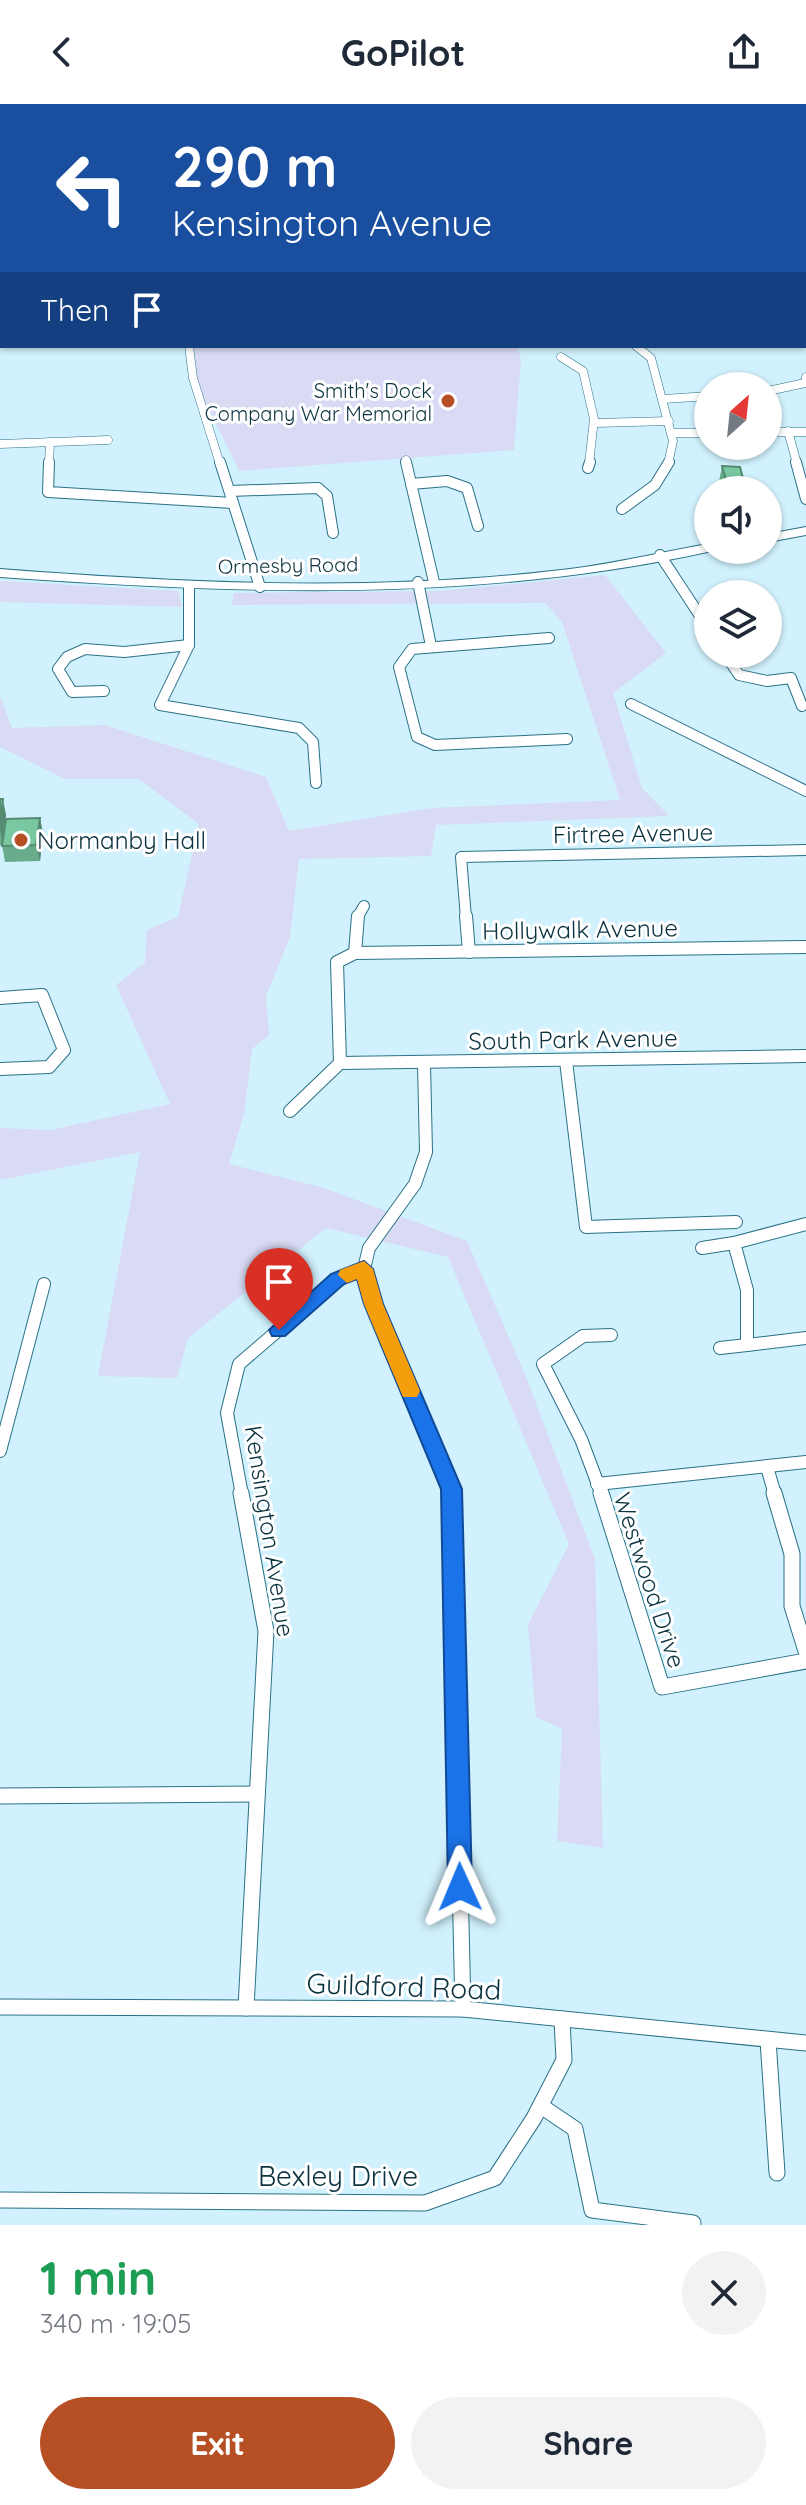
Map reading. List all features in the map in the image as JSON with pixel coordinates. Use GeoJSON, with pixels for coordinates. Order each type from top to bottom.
{"type":"FeatureCollection","features":[{"type":"Feature","properties":{"kind":"main road"},"geometry":{"type":"LineString","coordinates":[[782,535],[806,531]]}},
{"type":"Feature","properties":{"kind":"main road","name":"Ormesby Road"},"geometry":{"type":"LineString","coordinates":[[0,573],[189,586],[434,582],[576,572],[694,550]]}},
{"type":"Feature","properties":{"kind":"street"},"geometry":{"type":"LineString","coordinates":[[189,348],[193,378],[260,587]]}},
{"type":"Feature","properties":{"kind":"street"},"geometry":{"type":"LineString","coordinates":[[622,509],[655,485],[672,456],[664,399],[651,358],[638,348]]}},
{"type":"Feature","properties":{"kind":"street"},"geometry":{"type":"LineString","coordinates":[[561,357],[583,371],[596,423],[597,435],[588,468]]}},
{"type":"Feature","properties":{"kind":"street"},"geometry":{"type":"LineString","coordinates":[[782,387],[806,381]]}},
{"type":"Feature","properties":{"kind":"street"},"geometry":{"type":"LineString","coordinates":[[664,399],[694,397]]}},
{"type":"Feature","properties":{"kind":"street"},"geometry":{"type":"LineString","coordinates":[[596,423],[669,421]]}},
{"type":"Feature","properties":{"kind":"street"},"geometry":{"type":"LineString","coordinates":[[782,431],[806,432]]}},
{"type":"Feature","properties":{"kind":"street"},"geometry":{"type":"LineString","coordinates":[[788,431],[806,499]]}},
{"type":"Feature","properties":{"kind":"street"},"geometry":{"type":"LineString","coordinates":[[671,433],[694,433]]}},
{"type":"Feature","properties":{"kind":"street"},"geometry":{"type":"LineString","coordinates":[[0,444],[108,440]]}},
{"type":"Feature","properties":{"kind":"street"},"geometry":{"type":"LineString","coordinates":[[50,442],[48,492],[233,503]]}},
{"type":"Feature","properties":{"kind":"street"},"geometry":{"type":"LineString","coordinates":[[406,460],[434,582]]}},
{"type":"Feature","properties":{"kind":"street"},"geometry":{"type":"LineString","coordinates":[[411,484],[449,481],[467,488],[478,526]]}},
{"type":"Feature","properties":{"kind":"street"},"geometry":{"type":"LineString","coordinates":[[230,491],[318,488],[327,496],[333,533]]}},
{"type":"Feature","properties":{"kind":"street"},"geometry":{"type":"LineString","coordinates":[[660,555],[694,607]]}},
{"type":"Feature","properties":{"kind":"street"},"geometry":{"type":"LineString","coordinates":[[418,582],[431,646]]}},
{"type":"Feature","properties":{"kind":"street"},"geometry":{"type":"LineString","coordinates":[[189,586],[189,645],[160,705],[206,710],[238,721],[299,728],[313,742],[316,783]]}},
{"type":"Feature","properties":{"kind":"street"},"geometry":{"type":"LineString","coordinates":[[549,638],[412,649],[399,667],[417,737],[435,745],[567,739]]}},
{"type":"Feature","properties":{"kind":"street"},"geometry":{"type":"LineString","coordinates":[[104,691],[72,692],[58,669],[67,657],[85,649],[124,652],[189,645]]}},
{"type":"Feature","properties":{"kind":"street"},"geometry":{"type":"LineString","coordinates":[[735,668],[739,675],[767,681],[791,678],[802,706]]}},
{"type":"Feature","properties":{"kind":"street"},"geometry":{"type":"LineString","coordinates":[[631,704],[806,791]]}},
{"type":"Feature","properties":{"kind":"street","name":"Firtree Avenue"},"geometry":{"type":"LineString","coordinates":[[469,952],[461,857],[806,850]]}},
{"type":"Feature","properties":{"kind":"street"},"geometry":{"type":"LineString","coordinates":[[290,1111],[340,1063],[337,962],[355,953],[356,921],[364,906]]}},
{"type":"Feature","properties":{"kind":"street","name":"Hollywalk Avenue"},"geometry":{"type":"LineString","coordinates":[[355,953],[806,947]]}},
{"type":"Feature","properties":{"kind":"street"},"geometry":{"type":"LineString","coordinates":[[0,998],[42,995],[64,1050],[49,1067],[0,1069]]}},
{"type":"Feature","properties":{"kind":"street","name":"South Park Avenue"},"geometry":{"type":"LineString","coordinates":[[340,1063],[806,1056]]}},
{"type":"Feature","properties":{"kind":"street"},"geometry":{"type":"LineString","coordinates":[[566,1061],[586,1227],[736,1222]]}},
{"type":"Feature","properties":{"kind":"street"},"geometry":{"type":"LineString","coordinates":[[424,1064],[426,1152],[415,1184],[369,1248],[364,1269],[373,1304],[451,1489],[463,2009]]}},
{"type":"Feature","properties":{"kind":"street"},"geometry":{"type":"LineString","coordinates":[[702,1248],[806,1224]]}},
{"type":"Feature","properties":{"kind":"street"},"geometry":{"type":"LineString","coordinates":[[734,1243],[747,1290],[747,1345]]}},
{"type":"Feature","properties":{"kind":"street","name":"Kensington Avenue"},"geometry":{"type":"LineString","coordinates":[[246,2008],[266,1631],[227,1413],[239,1364],[338,1279],[364,1269]]}},
{"type":"Feature","properties":{"kind":"street"},"geometry":{"type":"LineString","coordinates":[[0,1451],[44,1284]]}},
{"type":"Feature","properties":{"kind":"street"},"geometry":{"type":"LineString","coordinates":[[611,1335],[583,1336],[543,1364],[564,1398],[597,1484],[806,1462]]}},
{"type":"Feature","properties":{"kind":"street"},"geometry":{"type":"LineString","coordinates":[[720,1348],[806,1338]]}},
{"type":"Feature","properties":{"kind":"street"},"geometry":{"type":"LineString","coordinates":[[767,1467],[792,1554],[792,1606],[806,1651]]}},
{"type":"Feature","properties":{"kind":"street","name":"Westwood Drive"},"geometry":{"type":"LineString","coordinates":[[597,1484],[662,1687],[806,1661]]}},
{"type":"Feature","properties":{"kind":"street"},"geometry":{"type":"LineString","coordinates":[[0,1796],[257,1794]]}},
{"type":"Feature","properties":{"kind":"street","name":"Guildford Road"},"geometry":{"type":"LineString","coordinates":[[0,2007],[463,2009],[806,2043]]}},
{"type":"Feature","properties":{"kind":"street","name":"Bexley Drive"},"geometry":{"type":"LineString","coordinates":[[0,2200],[425,2203],[495,2178],[541,2106],[564,2060],[562,2019]]}},
{"type":"Feature","properties":{"kind":"street"},"geometry":{"type":"LineString","coordinates":[[768,2040],[777,2173]]}},
{"type":"Feature","properties":{"kind":"street"},"geometry":{"type":"LineString","coordinates":[[541,2106],[575,2129],[592,2210],[693,2223]]}},
{"type":"Feature","properties":{"kind":"shaded area"},"geometry":{"type":"Polygon","coordinates":[[[194,348],[518,348],[521,359],[514,450],[239,471],[196,382],[194,348]]]}},
{"type":"Feature","properties":{"kind":"shaded area"},"geometry":{"type":"Polygon","coordinates":[[[605,575],[666,653],[613,693],[642,788],[669,816],[436,825],[431,856],[299,859],[290,937],[266,996],[269,1035],[252,1049],[244,1114],[229,1164],[324,1188],[467,1241],[526,1377],[595,1559],[603,1848],[557,1841],[562,1729],[536,1717],[528,1625],[569,1544],[448,1257],[326,1228],[188,1338],[177,1378],[98,1376],[140,1152],[0,1180],[0,1128],[51,1130],[170,1104],[116,985],[145,963],[147,930],[178,917],[199,824],[139,779],[65,779],[0,747],[0,696],[12,728],[105,725],[266,777],[289,831],[432,808],[620,800],[562,622],[545,603],[232,605],[234,593],[441,591],[605,575]]]}},
{"type":"Feature","properties":{"kind":"shaded area"},"geometry":{"type":"Polygon","coordinates":[[[0,581],[178,591],[182,607],[0,602],[0,581]]]}},
{"type":"Feature","properties":{"kind":"building"},"geometry":{"type":"Polygon","coordinates":[[[722,466],[740,467],[742,476],[725,476],[722,466]]]}},
{"type":"Feature","properties":{"kind":"building"},"geometry":{"type":"Polygon","coordinates":[[[0,799],[3,799],[0,826],[0,799]]]}},
{"type":"Feature","properties":{"kind":"building"},"geometry":{"type":"Polygon","coordinates":[[[40,818],[36,845],[2,846],[6,819],[40,818]]]}},
{"type":"Feature","properties":{"kind":"slow traffic"},"geometry":{"type":"LineString","coordinates":[[347,1275],[364,1269],[373,1304],[410,1391]]}},
{"type":"Feature","properties":{"kind":"place","name":"Smith's Dock Company War Memorial"},"geometry":{"type":"Point","coordinates":[448,401]}},
{"type":"Feature","properties":{"kind":"place","name":"Normanby Hall"},"geometry":{"type":"Point","coordinates":[21,840]}},
{"type":"Feature","properties":{"kind":"route"},"geometry":{"type":"LineString","coordinates":[[279,1330],[338,1279],[364,1269],[373,1304],[451,1489],[460,1887]]}}]}
